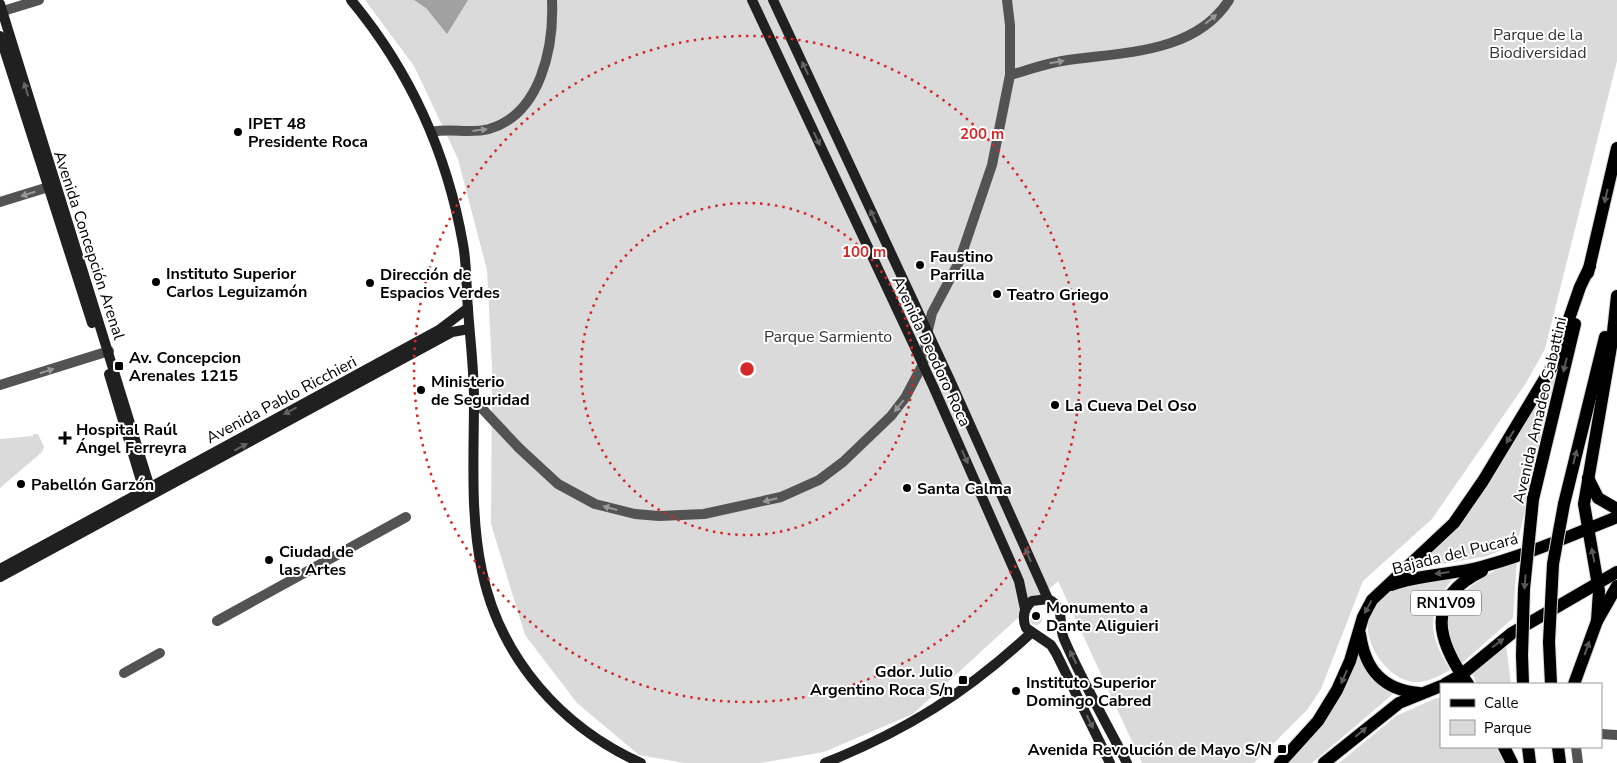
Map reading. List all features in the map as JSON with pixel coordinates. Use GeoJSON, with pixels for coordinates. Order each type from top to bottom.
{"type":"FeatureCollection","features":[{"type":"Feature","properties":{"kind":"main road"},"geometry":{"type":"LineString","coordinates":[[351,0],[395,58],[432,132],[455,201],[464,246],[470,330],[478,545],[483,578],[497,618],[522,666],[551,703],[597,739],[641,763]]}},
{"type":"Feature","properties":{"kind":"main road","name":"Avenida Deodoro Roca"},"geometry":{"type":"LineString","coordinates":[[752,0],[923,364],[1019,580],[1025,609],[1024,622],[1035,635]]}},
{"type":"Feature","properties":{"kind":"main road","name":"Avenida Deodoro Roca"},"geometry":{"type":"LineString","coordinates":[[773,0],[950,380],[1048,599],[1060,610],[1064,639],[1127,763]]}},
{"type":"Feature","properties":{"kind":"main road","name":"Avenida Concepción Arenal"},"geometry":{"type":"LineString","coordinates":[[1,9],[52,186]]}},
{"type":"Feature","properties":{"kind":"main road","name":"Avenida Concepción Arenal"},"geometry":{"type":"LineString","coordinates":[[0,36],[52,186],[106,352],[148,492]]}},
{"type":"Feature","properties":{"kind":"main road","name":"Avenida Amadeo Sabattini"},"geometry":{"type":"LineString","coordinates":[[1523,683],[1524,589],[1533,499],[1617,148]]}},
{"type":"Feature","properties":{"kind":"main road"},"geometry":{"type":"LineString","coordinates":[[1280,763],[1312,728],[1330,703],[1344,677],[1367,607],[1384,588],[1454,523],[1482,481],[1553,365],[1580,287],[1590,266]]}},
{"type":"Feature","properties":{"kind":"main road"},"geometry":{"type":"LineString","coordinates":[[1551,683],[1549,642],[1553,564],[1564,504],[1617,289]]}},
{"type":"Feature","properties":{"kind":"main road"},"geometry":{"type":"LineString","coordinates":[[1597,621],[1600,597],[1584,504],[1587,476],[1612,341],[1617,296]]}},
{"type":"Feature","properties":{"kind":"main road","name":"Avenida Pablo Ricchieri"},"geometry":{"type":"LineString","coordinates":[[0,577],[148,492],[439,330],[468,308]]}},
{"type":"Feature","properties":{"kind":"main road","name":"Avenida Pablo Ricchieri"},"geometry":{"type":"LineString","coordinates":[[0,569],[452,332],[470,330]]}},
{"type":"Feature","properties":{"kind":"main road"},"geometry":{"type":"LineString","coordinates":[[1587,476],[1598,498],[1617,509]]}},
{"type":"Feature","properties":{"kind":"main road","name":"Bajada del Pucará"},"geometry":{"type":"LineString","coordinates":[[1384,588],[1424,575],[1474,569],[1507,559],[1617,518]]}},
{"type":"Feature","properties":{"kind":"main road","name":"RN1V09"},"geometry":{"type":"LineString","coordinates":[[1465,679],[1451,660],[1444,641],[1441,619],[1444,607],[1450,595],[1467,580],[1507,559]]}},
{"type":"Feature","properties":{"kind":"main road"},"geometry":{"type":"LineString","coordinates":[[1449,683],[1465,679],[1503,639],[1617,572]]}},
{"type":"Feature","properties":{"kind":"main road"},"geometry":{"type":"LineString","coordinates":[[1574,683],[1597,621],[1617,586]]}},
{"type":"Feature","properties":{"kind":"main road"},"geometry":{"type":"LineString","coordinates":[[1025,609],[1032,601],[1048,599]]}},
{"type":"Feature","properties":{"kind":"main road"},"geometry":{"type":"LineString","coordinates":[[825,763],[875,742],[942,705],[1035,635],[1053,634],[1062,622]]}},
{"type":"Feature","properties":{"kind":"main road"},"geometry":{"type":"LineString","coordinates":[[1360,631],[1365,656],[1380,678],[1398,689],[1421,693]]}},
{"type":"Feature","properties":{"kind":"main road"},"geometry":{"type":"LineString","coordinates":[[1035,635],[1051,645],[1056,653],[1110,763]]}},
{"type":"Feature","properties":{"kind":"main road"},"geometry":{"type":"LineString","coordinates":[[1324,763],[1399,703],[1440,686]]}},
{"type":"Feature","properties":{"kind":"main road"},"geometry":{"type":"LineString","coordinates":[[1504,748],[1512,763]]}},
{"type":"Feature","properties":{"kind":"main road"},"geometry":{"type":"LineString","coordinates":[[1528,748],[1530,763]]}},
{"type":"Feature","properties":{"kind":"main road"},"geometry":{"type":"LineString","coordinates":[[1558,748],[1560,763]]}},
{"type":"Feature","properties":{"kind":"main road"},"geometry":{"type":"LineString","coordinates":[[1565,748],[1567,763]]}},
{"type":"Feature","properties":{"kind":"street"},"geometry":{"type":"LineString","coordinates":[[1,9],[39,0]]}},
{"type":"Feature","properties":{"kind":"street"},"geometry":{"type":"LineString","coordinates":[[432,132],[441,130],[475,131],[489,129],[507,120],[518,111],[533,92],[541,76],[548,47],[552,0]]}},
{"type":"Feature","properties":{"kind":"street"},"geometry":{"type":"LineString","coordinates":[[474,400],[535,465],[558,484],[581,497],[609,508],[635,514],[658,516],[704,514],[781,497],[819,480],[857,451],[891,416],[905,398],[923,364],[927,334],[938,300],[958,262],[992,165],[1010,75],[1010,25],[1006,0]]}},
{"type":"Feature","properties":{"kind":"street"},"geometry":{"type":"LineString","coordinates":[[1010,75],[1050,63],[1154,47],[1180,40],[1209,22],[1229,0]]}},
{"type":"Feature","properties":{"kind":"street"},"geometry":{"type":"LineString","coordinates":[[0,202],[52,186]]}},
{"type":"Feature","properties":{"kind":"street"},"geometry":{"type":"LineString","coordinates":[[0,385],[106,352]]}},
{"type":"Feature","properties":{"kind":"street"},"geometry":{"type":"LineString","coordinates":[[217,621],[406,517]]}},
{"type":"Feature","properties":{"kind":"street"},"geometry":{"type":"LineString","coordinates":[[124,673],[160,653]]}},
{"type":"Feature","properties":{"kind":"street"},"geometry":{"type":"LineString","coordinates":[[1602,734],[1617,735]]}},
{"type":"Feature","properties":{"kind":"street"},"geometry":{"type":"LineString","coordinates":[[1576,748],[1578,763]]}},
{"type":"Feature","properties":{"kind":"green space","name":"Parque Sarmiento"},"geometry":{"type":"Polygon","coordinates":[[[365,0],[1617,0],[1617,61],[1545,349],[1526,383],[1432,519],[1363,581],[1321,689],[1307,710],[1254,763],[1142,763],[1058,581],[913,714],[824,752],[760,763],[684,763],[639,755],[577,703],[525,635],[491,524],[492,368],[487,270],[458,159],[414,66],[365,0]]]}},
{"type":"Feature","properties":{"kind":"green space"},"geometry":{"type":"Polygon","coordinates":[[[1563,354],[1517,544],[1487,556],[1410,570],[1444,539],[1563,354]]]}},
{"type":"Feature","properties":{"kind":"green space"},"geometry":{"type":"Polygon","coordinates":[[[33,434],[38,434],[44,447],[42,452],[0,488],[0,439],[33,436],[33,434]]]}},
{"type":"Feature","properties":{"kind":"green space"},"geometry":{"type":"Polygon","coordinates":[[[1517,560],[1513,618],[1461,664],[1448,632],[1449,615],[1454,604],[1472,585],[1495,570],[1517,560]]]}},
{"type":"Feature","properties":{"kind":"green space"},"geometry":{"type":"Polygon","coordinates":[[[1452,579],[1438,603],[1433,624],[1437,645],[1450,670],[1433,679],[1424,681],[1414,682],[1401,678],[1380,659],[1372,646],[1368,633],[1368,619],[1372,606],[1382,596],[1398,587],[1434,580],[1452,579]]]}},
{"type":"Feature","properties":{"kind":"green space"},"geometry":{"type":"Polygon","coordinates":[[[1034,613],[1038,613],[1042,619],[1038,625],[1034,625],[1030,621],[1030,617],[1034,613]]]}},
{"type":"Feature","properties":{"kind":"green space"},"geometry":{"type":"Polygon","coordinates":[[[1506,645],[1511,683],[1477,683],[1472,673],[1506,645]]]}},
{"type":"Feature","properties":{"kind":"green space"},"geometry":{"type":"Polygon","coordinates":[[[1358,655],[1372,677],[1393,694],[1312,763],[1287,763],[1310,739],[1319,726],[1358,655]]]}},
{"type":"Feature","properties":{"kind":"green space"},"geometry":{"type":"Polygon","coordinates":[[[1436,698],[1440,698],[1440,748],[1497,748],[1505,763],[1339,763],[1396,716],[1436,698]]]}},
{"type":"Feature","properties":{"kind":"shaded area"},"geometry":{"type":"Polygon","coordinates":[[[414,0],[468,0],[447,34],[426,8],[414,0]]]}},
{"type":"Feature","properties":{"kind":"place","name":"IPET 48 Presidente Roca"},"geometry":{"type":"Point","coordinates":[238,132]}},
{"type":"Feature","properties":{"kind":"place","name":"Faustino Parrilla"},"geometry":{"type":"Point","coordinates":[920,265]}},
{"type":"Feature","properties":{"kind":"place","name":"Instituto Superior Carlos Leguizamón"},"geometry":{"type":"Point","coordinates":[156,282]}},
{"type":"Feature","properties":{"kind":"place","name":"Dirección de Espacios Verdes"},"geometry":{"type":"Point","coordinates":[370,283]}},
{"type":"Feature","properties":{"kind":"place","name":"Teatro Griego"},"geometry":{"type":"Point","coordinates":[997,294]}},
{"type":"Feature","properties":{"kind":"place","name":"Av. Concepcion Arenales 1215"},"geometry":{"type":"Point","coordinates":[119,366]}},
{"type":"Feature","properties":{"kind":"place","name":"Ministerio de Seguridad"},"geometry":{"type":"Point","coordinates":[421,390]}},
{"type":"Feature","properties":{"kind":"place","name":"La Cueva Del Oso"},"geometry":{"type":"Point","coordinates":[1055,405]}},
{"type":"Feature","properties":{"kind":"place","name":"Hospital Raúl Ángel Ferreyra"},"geometry":{"type":"Point","coordinates":[65,438]}},
{"type":"Feature","properties":{"kind":"place","name":"Pabellón Garzón"},"geometry":{"type":"Point","coordinates":[21,484]}},
{"type":"Feature","properties":{"kind":"place","name":"Santa Calma"},"geometry":{"type":"Point","coordinates":[907,488]}},
{"type":"Feature","properties":{"kind":"place","name":"Ciudad de las Artes"},"geometry":{"type":"Point","coordinates":[269,560]}},
{"type":"Feature","properties":{"kind":"place","name":"Monumento a Dante Aliguieri"},"geometry":{"type":"Point","coordinates":[1036,616]}},
{"type":"Feature","properties":{"kind":"place","name":"Gdor. Julio Argentino Roca S/n"},"geometry":{"type":"Point","coordinates":[963,680]}},
{"type":"Feature","properties":{"kind":"place","name":"Instituto Superior Domingo Cabred"},"geometry":{"type":"Point","coordinates":[1016,691]}},
{"type":"Feature","properties":{"kind":"place","name":"Avenida Revolución de Mayo S/N"},"geometry":{"type":"Point","coordinates":[1282,749]}},
{"type":"Feature","properties":{"kind":"park label","name":"Parque de la Biodiversidad"},"geometry":{"type":"Point","coordinates":[1538,43]}}]}
